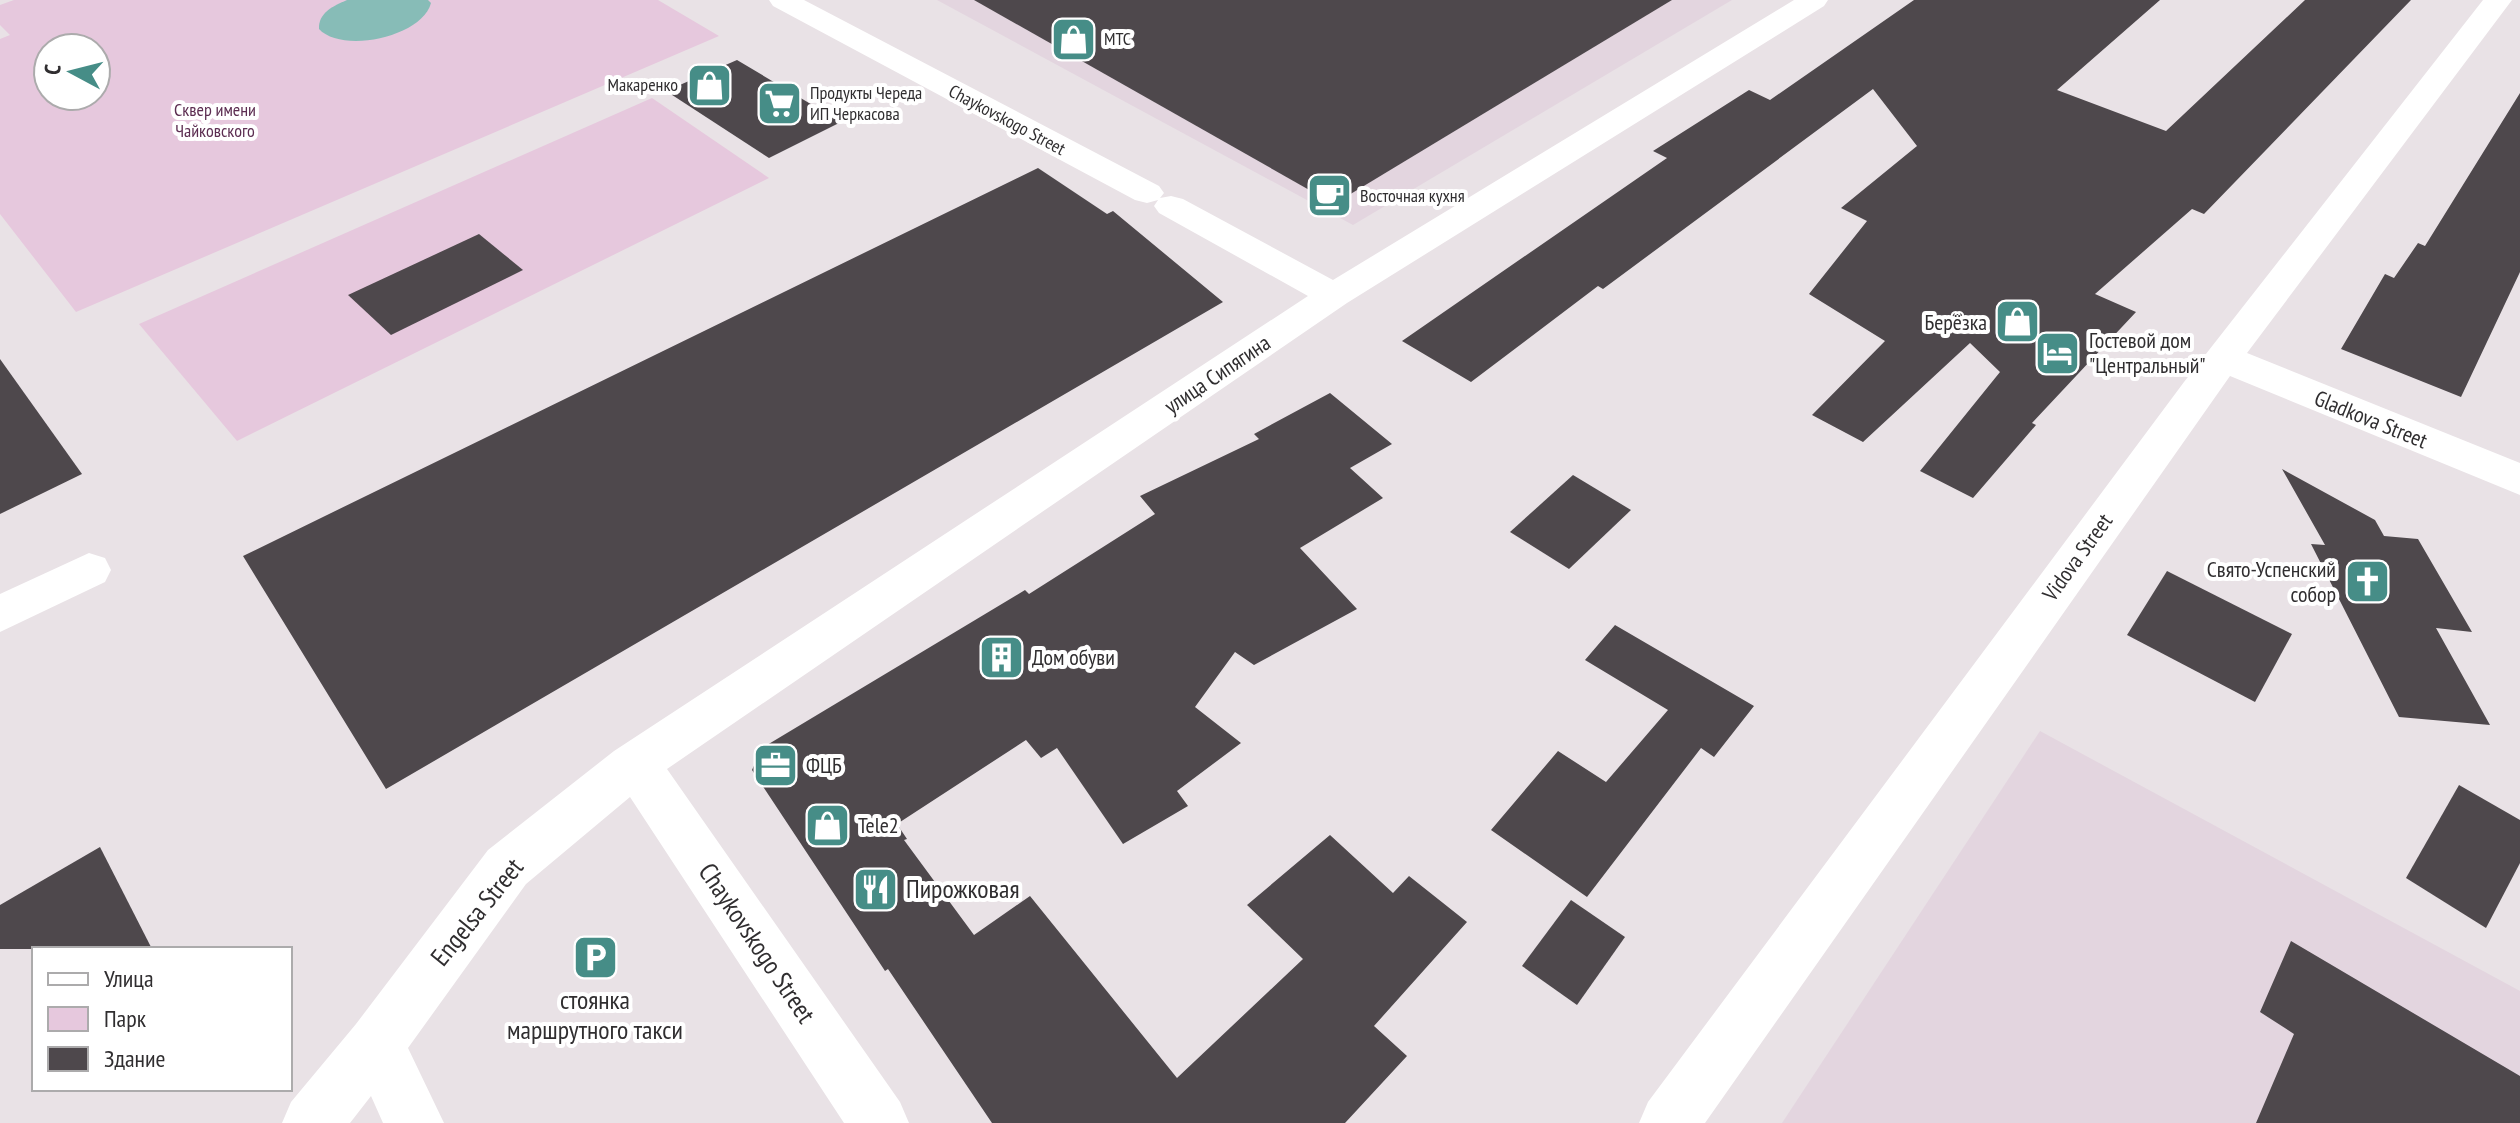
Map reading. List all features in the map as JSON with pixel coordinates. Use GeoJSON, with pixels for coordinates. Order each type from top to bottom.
{"type":"FeatureCollection","features":[{"type":"Feature","properties":{"kind":"street","name":"Chaykovskogo Street"},"geometry":{"type":"LineString","coordinates":[[783,0],[1334,295]]}},
{"type":"Feature","properties":{"kind":"street","name":"улица Сипягина"},"geometry":{"type":"LineString","coordinates":[[632,766],[1334,295],[1814,0]]}},
{"type":"Feature","properties":{"kind":"street","name":"Vidova Street"},"geometry":{"type":"LineString","coordinates":[[1669,1123],[2223,358],[2498,0]]}},
{"type":"Feature","properties":{"kind":"street","name":"Gladkova Street"},"geometry":{"type":"LineString","coordinates":[[2223,358],[2520,480]]}},
{"type":"Feature","properties":{"kind":"street"},"geometry":{"type":"LineString","coordinates":[[0,614],[89,570]]}},
{"type":"Feature","properties":{"kind":"street","name":"Chaykovskogo Street"},"geometry":{"type":"LineString","coordinates":[[632,766],[647,781],[879,1123]]}},
{"type":"Feature","properties":{"kind":"street","name":"Engelsa Street"},"geometry":{"type":"LineString","coordinates":[[376,1044],[507,867],[632,766]]}},
{"type":"Feature","properties":{"kind":"street"},"geometry":{"type":"LineString","coordinates":[[312,1123],[376,1044],[414,1123]]}},
{"type":"Feature","properties":{"kind":"shaded area"},"geometry":{"type":"Polygon","coordinates":[[[937,0],[1732,0],[1353,225],[937,0]]]}},
{"type":"Feature","properties":{"kind":"shaded area"},"geometry":{"type":"Polygon","coordinates":[[[2040,731],[2520,991],[2520,1123],[1782,1123],[2040,731]]]}},
{"type":"Feature","properties":{"kind":"green space","name":"Сквер имени Чайковского"},"geometry":{"type":"Polygon","coordinates":[[[14,0],[658,0],[719,36],[76,312],[0,214],[0,39],[10,35],[0,25],[0,5],[14,0]]]}},
{"type":"Feature","properties":{"kind":"green space"},"geometry":{"type":"Polygon","coordinates":[[[652,98],[769,178],[237,441],[139,324],[652,98]]]}},
{"type":"Feature","properties":{"kind":"water"},"geometry":{"type":"Polygon","coordinates":[[[347,0],[428,0],[431,3],[425,15],[413,25],[398,33],[362,41],[330,36],[319,29],[324,14],[347,0]]]}},
{"type":"Feature","properties":{"kind":"building"},"geometry":{"type":"Polygon","coordinates":[[[974,0],[1672,0],[1334,204],[974,0]]]}},
{"type":"Feature","properties":{"kind":"building"},"geometry":{"type":"Polygon","coordinates":[[[1914,0],[2160,0],[2057,90],[2166,131],[2305,0],[2411,0],[2204,214],[2192,209],[2095,294],[2136,312],[2032,423],[2036,425],[1973,498],[1920,471],[2000,372],[1970,343],[1863,442],[1812,415],[1885,341],[1809,294],[1867,221],[1841,208],[1917,146],[1873,89],[1603,289],[1598,286],[1471,382],[1402,341],[1667,158],[1653,151],[1749,90],[1770,100],[1914,0]]]}},
{"type":"Feature","properties":{"kind":"building"},"geometry":{"type":"Polygon","coordinates":[[[737,60],[841,122],[769,158],[666,91],[737,60]]]}},
{"type":"Feature","properties":{"kind":"building"},"geometry":{"type":"Polygon","coordinates":[[[2520,93],[2520,272],[2461,397],[2341,349],[2385,274],[2394,278],[2418,243],[2425,246],[2520,93]]]}},
{"type":"Feature","properties":{"kind":"building"},"geometry":{"type":"Polygon","coordinates":[[[1038,168],[1107,214],[1113,211],[1223,302],[386,789],[243,556],[1038,168]]]}},
{"type":"Feature","properties":{"kind":"building"},"geometry":{"type":"Polygon","coordinates":[[[479,234],[523,270],[391,335],[348,295],[479,234]]]}},
{"type":"Feature","properties":{"kind":"building"},"geometry":{"type":"Polygon","coordinates":[[[0,359],[82,474],[0,514],[0,359]]]}},
{"type":"Feature","properties":{"kind":"building"},"geometry":{"type":"Polygon","coordinates":[[[1330,393],[1392,444],[1350,468],[1383,498],[1300,548],[1357,609],[1254,665],[1235,652],[1195,707],[1241,743],[1177,791],[1188,806],[1123,844],[1057,748],[1041,758],[1026,740],[897,824],[907,839],[904,840],[974,935],[1030,896],[1177,1078],[1303,959],[1247,905],[1330,835],[1393,893],[1409,876],[1467,922],[1374,1026],[1407,1056],[1345,1123],[992,1123],[888,969],[885,971],[752,770],[762,748],[1025,590],[1029,594],[1155,514],[1140,496],[1259,439],[1254,434],[1330,393]]]}},
{"type":"Feature","properties":{"kind":"building","name":"Свято-Успенский собор"},"geometry":{"type":"Polygon","coordinates":[[[2282,469],[2375,520],[2384,536],[2418,539],[2472,632],[2436,628],[2490,725],[2399,717],[2311,544],[2325,545],[2282,469]]]}},
{"type":"Feature","properties":{"kind":"building"},"geometry":{"type":"Polygon","coordinates":[[[1573,475],[1631,510],[1569,569],[1510,532],[1573,475]]]}},
{"type":"Feature","properties":{"kind":"building"},"geometry":{"type":"Polygon","coordinates":[[[2167,571],[2292,634],[2255,702],[2127,635],[2167,571]]]}},
{"type":"Feature","properties":{"kind":"building"},"geometry":{"type":"Polygon","coordinates":[[[1615,625],[1754,706],[1714,757],[1701,748],[1587,897],[1491,830],[1558,751],[1606,782],[1668,710],[1585,660],[1615,625]]]}},
{"type":"Feature","properties":{"kind":"building"},"geometry":{"type":"Polygon","coordinates":[[[2459,785],[2520,820],[2520,863],[2486,928],[2406,878],[2459,785]]]}},
{"type":"Feature","properties":{"kind":"building"},"geometry":{"type":"Polygon","coordinates":[[[100,847],[151,947],[0,949],[0,905],[100,847]]]}},
{"type":"Feature","properties":{"kind":"building"},"geometry":{"type":"Polygon","coordinates":[[[1571,900],[1625,937],[1577,1005],[1522,966],[1571,900]]]}},
{"type":"Feature","properties":{"kind":"building"},"geometry":{"type":"Polygon","coordinates":[[[2291,941],[2520,1076],[2520,1123],[2256,1123],[2294,1034],[2260,1012],[2291,941]]]}},
{"type":"Feature","properties":{"kind":"place","name":"МТС"},"geometry":{"type":"Point","coordinates":[1073,39]}},
{"type":"Feature","properties":{"kind":"place","name":"Макаренко"},"geometry":{"type":"Point","coordinates":[709,85]}},
{"type":"Feature","properties":{"kind":"place","name":"Продукты Череда ИП Черкасова"},"geometry":{"type":"Point","coordinates":[779,103]}},
{"type":"Feature","properties":{"kind":"place","name":"Восточная кухня"},"geometry":{"type":"Point","coordinates":[1329,196]}},
{"type":"Feature","properties":{"kind":"place","name":"Берёзка"},"geometry":{"type":"Point","coordinates":[2018,322]}},
{"type":"Feature","properties":{"kind":"place","name":"Гостевой дом \"Центральный\""},"geometry":{"type":"Point","coordinates":[2058,353]}},
{"type":"Feature","properties":{"kind":"place","name":"Свято-Успенский собор"},"geometry":{"type":"Point","coordinates":[2367,582]}},
{"type":"Feature","properties":{"kind":"place","name":"Дом обуви"},"geometry":{"type":"Point","coordinates":[1001,657]}},
{"type":"Feature","properties":{"kind":"place","name":"ФЦБ"},"geometry":{"type":"Point","coordinates":[775,765]}},
{"type":"Feature","properties":{"kind":"place","name":"Tele2"},"geometry":{"type":"Point","coordinates":[827,825]}},
{"type":"Feature","properties":{"kind":"place","name":"Пирожковая"},"geometry":{"type":"Point","coordinates":[875,889]}},
{"type":"Feature","properties":{"kind":"place","name":"стоянка маршрутного такси"},"geometry":{"type":"Point","coordinates":[595,957]}}]}
